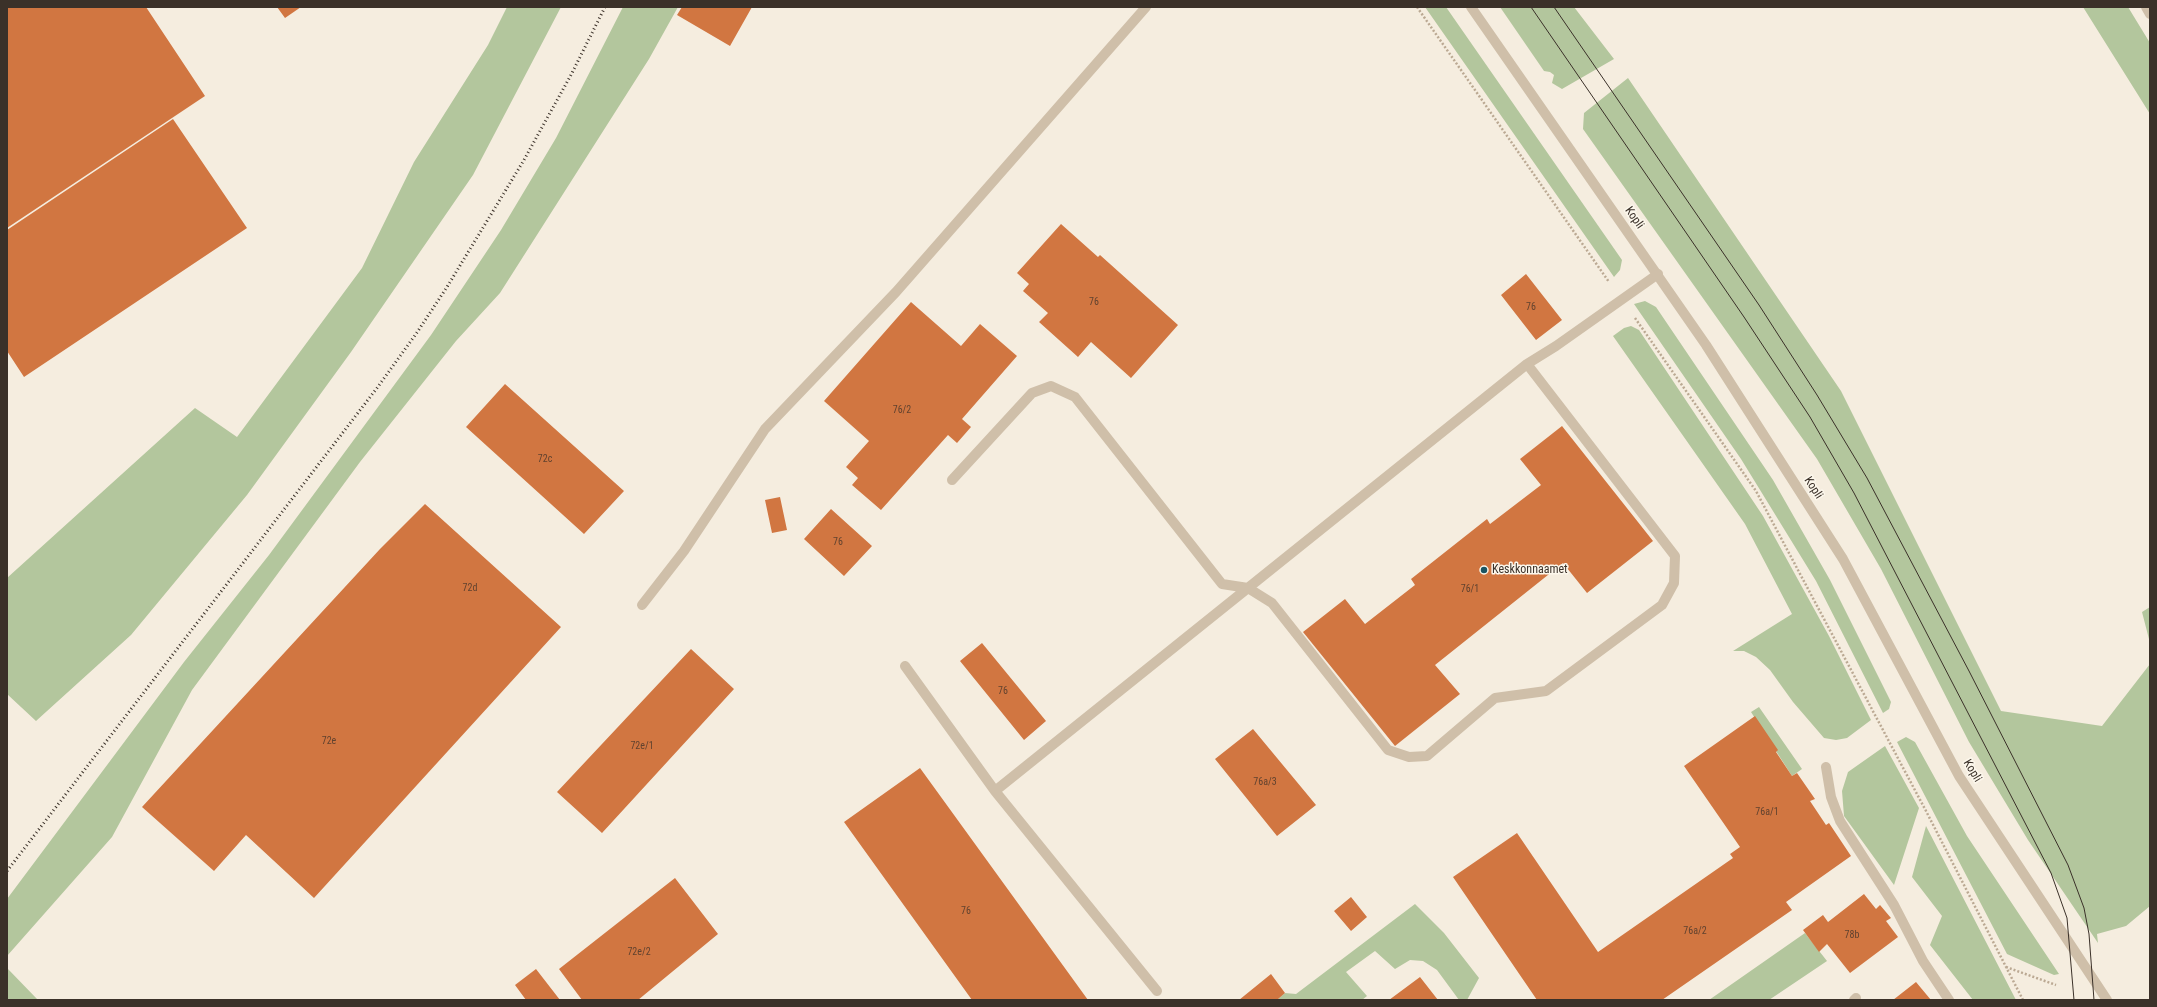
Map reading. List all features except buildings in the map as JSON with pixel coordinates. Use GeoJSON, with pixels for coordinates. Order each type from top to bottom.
{"type":"FeatureCollection","features":[{"type":"Feature","properties":{"kind":"street"},"geometry":{"type":"LineString","coordinates":[[642,606],[684,550],[765,429],[896,292],[1146,7]]}},
{"type":"Feature","properties":{"kind":"street","name":"Kopli"},"geometry":{"type":"LineString","coordinates":[[1471,7],[1711,352],[1843,559],[1959,776],[2107,1000]]}},
{"type":"Feature","properties":{"kind":"street"},"geometry":{"type":"LineString","coordinates":[[2146,7],[2150,14]]}},
{"type":"Feature","properties":{"kind":"street"},"geometry":{"type":"LineString","coordinates":[[995,791],[1527,364],[1658,274]]}},
{"type":"Feature","properties":{"kind":"street"},"geometry":{"type":"LineString","coordinates":[[952,480],[1032,393],[1051,386],[1075,397],[1222,584],[1248,588],[1272,603],[1388,750],[1409,757],[1427,756],[1495,698],[1546,691],[1662,605],[1674,583],[1675,556],[1527,364]]}},
{"type":"Feature","properties":{"kind":"street"},"geometry":{"type":"LineString","coordinates":[[905,666],[995,791],[1157,991]]}},
{"type":"Feature","properties":{"kind":"street"},"geometry":{"type":"LineString","coordinates":[[1826,767],[1831,797],[1840,821],[1894,905],[1923,961],[1949,1000]]}},
{"type":"Feature","properties":{"kind":"path"},"geometry":{"type":"LineString","coordinates":[[1417,7],[1756,491],[1926,811],[2023,1000]]}},
{"type":"Feature","properties":{"kind":"path"},"geometry":{"type":"LineString","coordinates":[[2005,966],[2056,985]]}},
{"type":"Feature","properties":{"kind":"green space"},"geometry":{"type":"Polygon","coordinates":[[[507,7],[561,7],[473,175],[351,352],[247,495],[131,635],[36,721],[7,694],[7,578],[195,408],[237,437],[362,268],[414,162],[488,45],[507,7]]]}},
{"type":"Feature","properties":{"kind":"green space"},"geometry":{"type":"Polygon","coordinates":[[[623,7],[678,7],[649,59],[500,293],[456,341],[360,462],[192,690],[112,837],[7,956],[7,899],[184,662],[269,555],[431,335],[501,230],[556,138],[623,7]]]}},
{"type":"Feature","properties":{"kind":"green space"},"geometry":{"type":"Polygon","coordinates":[[[1425,7],[1446,7],[1622,260],[1620,270],[1614,277],[1425,7]]]}},
{"type":"Feature","properties":{"kind":"green space"},"geometry":{"type":"Polygon","coordinates":[[[1500,7],[1574,7],[1614,59],[1562,89],[1552,83],[1554,75],[1550,72],[1544,71],[1500,7]]]}},
{"type":"Feature","properties":{"kind":"green space"},"geometry":{"type":"Polygon","coordinates":[[[2083,7],[2128,7],[2150,43],[2150,114],[2083,7]]]}},
{"type":"Feature","properties":{"kind":"green space"},"geometry":{"type":"Polygon","coordinates":[[[1628,78],[1841,391],[2001,711],[2102,726],[2150,664],[2150,906],[2126,926],[2097,934],[2098,943],[2028,840],[1969,742],[1881,569],[1817,459],[1583,129],[1584,113],[1628,78]]]}},
{"type":"Feature","properties":{"kind":"green space"},"geometry":{"type":"Polygon","coordinates":[[[1645,301],[1656,307],[1773,480],[1830,580],[1891,702],[1889,709],[1883,713],[1816,581],[1741,459],[1634,304],[1645,301]]]}},
{"type":"Feature","properties":{"kind":"green space"},"geometry":{"type":"Polygon","coordinates":[[[1631,326],[1639,330],[1763,516],[1829,636],[1871,720],[1847,738],[1836,740],[1824,738],[1793,702],[1770,670],[1756,657],[1744,651],[1733,651],[1792,614],[1745,524],[1613,336],[1624,328],[1631,326]]]}},
{"type":"Feature","properties":{"kind":"green space"},"geometry":{"type":"Polygon","coordinates":[[[2150,607],[2150,643],[2142,612],[2150,607]]]}},
{"type":"Feature","properties":{"kind":"green space"},"geometry":{"type":"Polygon","coordinates":[[[1759,707],[1802,769],[1792,776],[1751,712],[1759,707]]]}},
{"type":"Feature","properties":{"kind":"green space"},"geometry":{"type":"Polygon","coordinates":[[[1906,737],[1915,742],[1967,836],[2059,974],[2054,975],[2007,954],[1897,742],[1906,737]]]}},
{"type":"Feature","properties":{"kind":"green space"},"geometry":{"type":"Polygon","coordinates":[[[1885,746],[1919,808],[1894,885],[1844,816],[1842,791],[1848,772],[1885,746]]]}},
{"type":"Feature","properties":{"kind":"green space"},"geometry":{"type":"Polygon","coordinates":[[[1926,826],[2016,1000],[1973,1000],[1930,945],[1942,916],[1912,877],[1926,826]]]}},
{"type":"Feature","properties":{"kind":"green space"},"geometry":{"type":"Polygon","coordinates":[[[1415,904],[1444,933],[1479,978],[1467,1000],[1459,1000],[1437,970],[1423,961],[1410,960],[1395,969],[1375,951],[1346,972],[1367,996],[1362,1000],[1277,1000],[1285,993],[1296,994],[1415,904]]]}},
{"type":"Feature","properties":{"kind":"green space"},"geometry":{"type":"Polygon","coordinates":[[[1805,933],[1827,961],[1769,1000],[1709,1000],[1805,933]]]}},
{"type":"Feature","properties":{"kind":"green space"},"geometry":{"type":"Polygon","coordinates":[[[7,968],[38,1000],[7,1000],[7,968]]]}},
{"type":"Feature","properties":{"kind":"tram line"},"geometry":{"type":"LineString","coordinates":[[1531,7],[1744,317],[1810,417],[1854,493],[2051,873],[2067,918],[2074,1000]]}},
{"type":"Feature","properties":{"kind":"tram line"},"geometry":{"type":"LineString","coordinates":[[1554,7],[1759,305],[1817,395],[1867,478],[1969,671],[2068,865],[2084,908],[2089,934],[2094,1000]]}},
{"type":"Feature","properties":{"kind":"railway"},"geometry":{"type":"LineString","coordinates":[[7,871],[377,388],[416,334],[447,287],[524,160],[571,75],[605,7]]}},
{"type":"Feature","properties":{"kind":"place","name":"Keskkonnaamet"},"geometry":{"type":"Point","coordinates":[1484,570]}}]}
